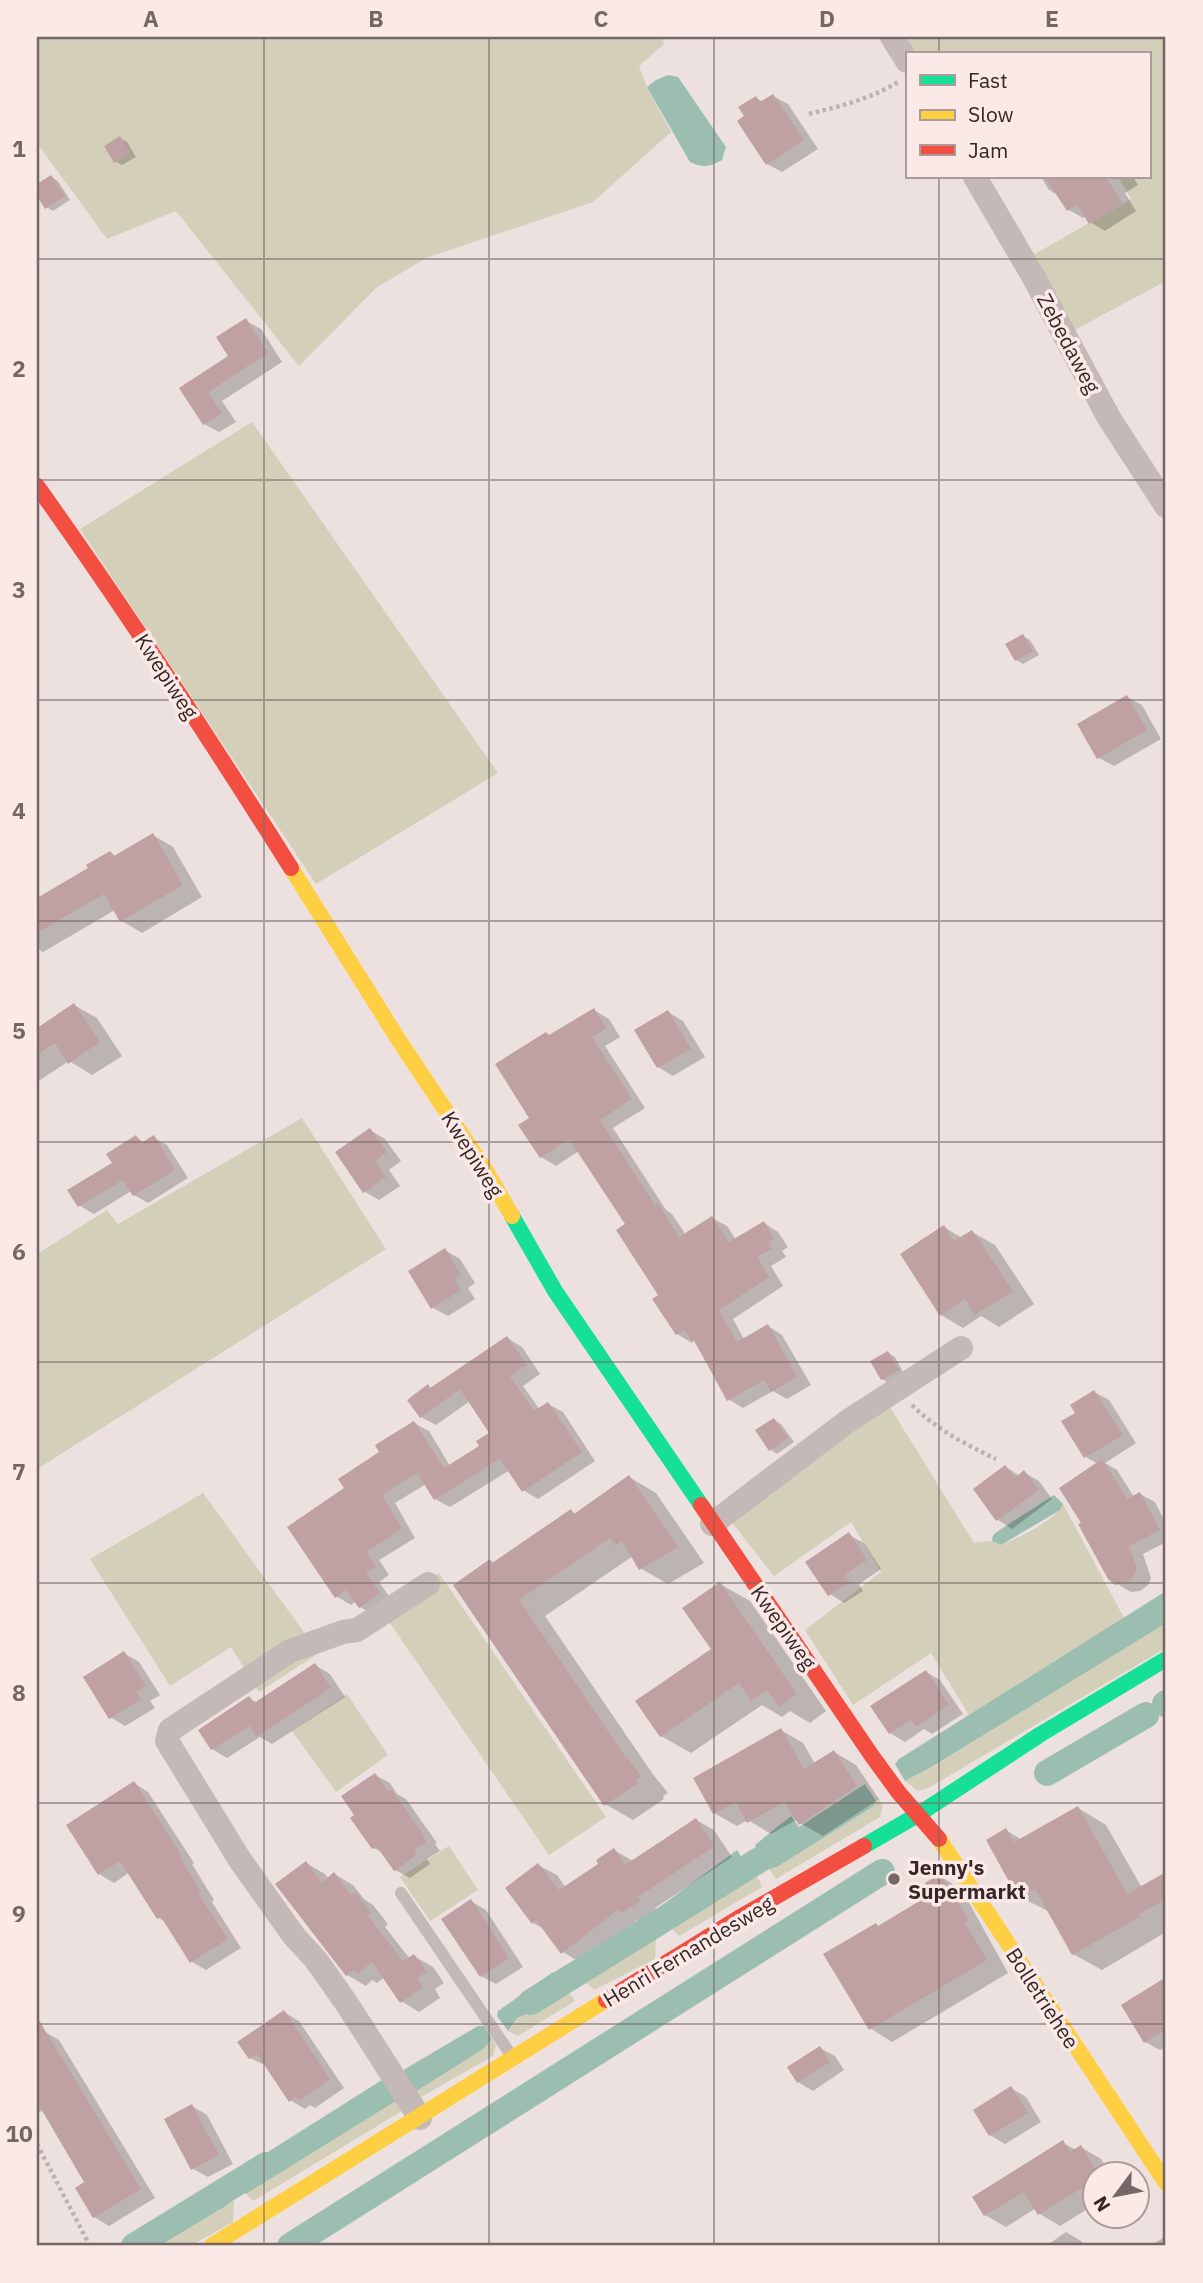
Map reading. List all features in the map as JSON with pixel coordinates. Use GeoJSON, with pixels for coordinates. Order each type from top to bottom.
{"type":"FeatureCollection","features":[{"type":"Feature","properties":{"kind":"street"},"geometry":{"type":"LineString","coordinates":[[892,37],[906,59]]}},
{"type":"Feature","properties":{"kind":"street","name":"Zebedaweg"},"geometry":{"type":"LineString","coordinates":[[976,178],[1033,276],[1109,418],[1166,506]]}},
{"type":"Feature","properties":{"kind":"street","name":"Kwepiweg"},"geometry":{"type":"LineString","coordinates":[[37,486],[94,566],[228,768],[398,1039],[486,1171],[555,1291],[872,1756],[899,1793],[919,1814]]}},
{"type":"Feature","properties":{"kind":"street"},"geometry":{"type":"LineString","coordinates":[[712,1524],[848,1421],[961,1348]]}},
{"type":"Feature","properties":{"kind":"street"},"geometry":{"type":"LineString","coordinates":[[420,2118],[347,2004],[240,1860],[167,1741],[170,1730],[290,1651],[342,1632],[357,1630],[428,1584]]}},
{"type":"Feature","properties":{"kind":"street","name":"Henri Fernandesweg"},"geometry":{"type":"LineString","coordinates":[[211,2246],[737,1919],[919,1814],[1041,1734],[1166,1659]]}},
{"type":"Feature","properties":{"kind":"street","name":"Bolletriehee"},"geometry":{"type":"LineString","coordinates":[[919,1814],[943,1843],[1166,2183]]}},
{"type":"Feature","properties":{"kind":"lane"},"geometry":{"type":"LineString","coordinates":[[401,1893],[513,2058]]}},
{"type":"Feature","properties":{"kind":"path"},"geometry":{"type":"LineString","coordinates":[[809,114],[852,103],[886,89],[906,76]]}},
{"type":"Feature","properties":{"kind":"path"},"geometry":{"type":"LineString","coordinates":[[897,1390],[930,1423],[955,1440],[996,1460]]}},
{"type":"Feature","properties":{"kind":"path"},"geometry":{"type":"LineString","coordinates":[[37,2144],[90,2246]]}},
{"type":"Feature","properties":{"kind":"shaded area"},"geometry":{"type":"Polygon","coordinates":[[[37,37],[662,37],[664,44],[639,66],[671,132],[593,202],[426,258],[376,288],[299,366],[176,211],[107,239],[37,143],[37,37]]]}},
{"type":"Feature","properties":{"kind":"shaded area"},"geometry":{"type":"Polygon","coordinates":[[[902,37],[1166,37],[1166,281],[1069,333],[1028,258],[1131,199],[1119,178],[1150,178],[1150,52],[911,52],[902,37]]]}},
{"type":"Feature","properties":{"kind":"shaded area"},"geometry":{"type":"Polygon","coordinates":[[[668,75],[678,77],[726,147],[722,160],[706,166],[690,162],[647,87],[668,75]]]}},
{"type":"Feature","properties":{"kind":"shaded area"},"geometry":{"type":"Polygon","coordinates":[[[252,422],[498,773],[316,884],[80,529],[252,422]]]}},
{"type":"Feature","properties":{"kind":"shaded area"},"geometry":{"type":"Polygon","coordinates":[[[302,1118],[386,1249],[37,1469],[37,1254],[107,1210],[118,1224],[302,1118]]]}},
{"type":"Feature","properties":{"kind":"shaded area"},"geometry":{"type":"Polygon","coordinates":[[[888,1404],[974,1543],[992,1541],[1001,1545],[1008,1542],[1045,1522],[1063,1504],[1124,1618],[969,1715],[931,1653],[853,1705],[805,1630],[881,1572],[851,1522],[774,1576],[731,1521],[888,1404]]]}},
{"type":"Feature","properties":{"kind":"shaded area"},"geometry":{"type":"Polygon","coordinates":[[[203,1493],[319,1653],[259,1692],[231,1647],[170,1686],[90,1559],[203,1493]]]}},
{"type":"Feature","properties":{"kind":"shaded area"},"geometry":{"type":"Polygon","coordinates":[[[1054,1495],[1063,1504],[1060,1510],[1001,1545],[992,1541],[993,1535],[998,1531],[1054,1495]]]}},
{"type":"Feature","properties":{"kind":"shaded area"},"geometry":{"type":"Polygon","coordinates":[[[439,1573],[606,1817],[549,1855],[381,1610],[439,1573]]]}},
{"type":"Feature","properties":{"kind":"shaded area"},"geometry":{"type":"Polygon","coordinates":[[[1166,1591],[1166,1623],[905,1781],[895,1764],[899,1759],[1166,1591]]]}},
{"type":"Feature","properties":{"kind":"shaded area"},"geometry":{"type":"Polygon","coordinates":[[[1166,1622],[1166,1648],[930,1787],[918,1791],[905,1781],[931,1768],[1166,1622]]]}},
{"type":"Feature","properties":{"kind":"shaded area"},"geometry":{"type":"Polygon","coordinates":[[[347,1694],[388,1755],[336,1792],[292,1731],[347,1694]]]}},
{"type":"Feature","properties":{"kind":"shaded area"},"geometry":{"type":"Polygon","coordinates":[[[865,1784],[876,1801],[874,1806],[777,1867],[769,1869],[755,1845],[791,1816],[799,1827],[865,1784]]]}},
{"type":"Feature","properties":{"kind":"shaded area"},"geometry":{"type":"Polygon","coordinates":[[[878,1797],[883,1806],[880,1817],[776,1879],[769,1869],[777,1867],[874,1806],[878,1797]]]}},
{"type":"Feature","properties":{"kind":"shaded area"},"geometry":{"type":"Polygon","coordinates":[[[449,1846],[478,1890],[430,1921],[400,1877],[449,1846]]]}},
{"type":"Feature","properties":{"kind":"shaded area"},"geometry":{"type":"Polygon","coordinates":[[[737,1850],[752,1875],[669,1926],[659,1911],[661,1906],[737,1850]]]}},
{"type":"Feature","properties":{"kind":"shaded area"},"geometry":{"type":"Polygon","coordinates":[[[752,1875],[758,1878],[762,1887],[679,1936],[669,1926],[752,1875]]]}},
{"type":"Feature","properties":{"kind":"shaded area"},"geometry":{"type":"Polygon","coordinates":[[[643,1917],[656,1938],[581,1982],[571,1965],[643,1917]]]}},
{"type":"Feature","properties":{"kind":"shaded area"},"geometry":{"type":"Polygon","coordinates":[[[656,1938],[655,1959],[594,1990],[585,1982],[586,1977],[656,1938]]]}},
{"type":"Feature","properties":{"kind":"shaded area"},"geometry":{"type":"Polygon","coordinates":[[[553,1972],[568,1991],[549,2005],[517,2018],[508,2031],[497,2016],[498,2011],[553,1972]]]}},
{"type":"Feature","properties":{"kind":"shaded area"},"geometry":{"type":"Polygon","coordinates":[[[568,1991],[575,2001],[518,2036],[508,2031],[517,2018],[549,2005],[568,1991]]]}},
{"type":"Feature","properties":{"kind":"shaded area"},"geometry":{"type":"Polygon","coordinates":[[[478,2026],[484,2026],[492,2039],[483,2049],[415,2092],[403,2074],[405,2069],[478,2026]]]}},
{"type":"Feature","properties":{"kind":"shaded area"},"geometry":{"type":"Polygon","coordinates":[[[492,2039],[496,2045],[493,2056],[421,2097],[415,2092],[483,2049],[492,2039]]]}},
{"type":"Feature","properties":{"kind":"shaded area"},"geometry":{"type":"Polygon","coordinates":[[[382,2080],[396,2101],[246,2194],[234,2176],[236,2172],[382,2080]]]}},
{"type":"Feature","properties":{"kind":"shaded area"},"geometry":{"type":"Polygon","coordinates":[[[396,2101],[402,2111],[253,2201],[246,2194],[396,2101]]]}},
{"type":"Feature","properties":{"kind":"shaded area"},"geometry":{"type":"Polygon","coordinates":[[[215,2185],[221,2187],[229,2204],[159,2246],[117,2246],[215,2185]]]}},
{"type":"Feature","properties":{"kind":"shaded area"},"geometry":{"type":"Polygon","coordinates":[[[230,2194],[234,2201],[233,2222],[190,2246],[159,2246],[229,2204],[227,2197],[230,2194]]]}},
{"type":"Feature","properties":{"kind":"building"},"geometry":{"type":"Polygon","coordinates":[[[773,94],[804,140],[766,165],[737,121],[744,116],[738,107],[756,96],[760,102],[773,94]]]}},
{"type":"Feature","properties":{"kind":"building"},"geometry":{"type":"Polygon","coordinates":[[[120,136],[130,153],[114,163],[104,146],[120,136]]]}},
{"type":"Feature","properties":{"kind":"building"},"geometry":{"type":"Polygon","coordinates":[[[51,175],[65,196],[45,209],[37,196],[37,184],[51,175]]]}},
{"type":"Feature","properties":{"kind":"building"},"geometry":{"type":"Polygon","coordinates":[[[1046,178],[1107,178],[1122,203],[1089,224],[1077,205],[1067,211],[1046,178]]]}},
{"type":"Feature","properties":{"kind":"building"},"geometry":{"type":"Polygon","coordinates":[[[246,318],[268,353],[208,392],[222,413],[203,425],[179,388],[228,356],[216,337],[246,318]]]}},
{"type":"Feature","properties":{"kind":"building"},"geometry":{"type":"Polygon","coordinates":[[[1023,634],[1033,651],[1015,661],[1005,644],[1023,634]]]}},
{"type":"Feature","properties":{"kind":"building"},"geometry":{"type":"Polygon","coordinates":[[[1127,695],[1147,730],[1097,759],[1077,724],[1127,695]]]}},
{"type":"Feature","properties":{"kind":"building"},"geometry":{"type":"Polygon","coordinates":[[[153,833],[183,885],[120,922],[104,894],[37,933],[37,898],[88,868],[86,865],[110,851],[114,856],[153,833]]]}},
{"type":"Feature","properties":{"kind":"building"},"geometry":{"type":"Polygon","coordinates":[[[74,1003],[100,1042],[68,1064],[55,1043],[37,1055],[37,1028],[74,1003]]]}},
{"type":"Feature","properties":{"kind":"building"},"geometry":{"type":"Polygon","coordinates":[[[594,1008],[606,1028],[592,1037],[632,1099],[600,1120],[679,1237],[712,1216],[729,1242],[764,1221],[774,1238],[769,1242],[772,1249],[757,1257],[769,1277],[719,1310],[737,1342],[768,1324],[797,1377],[771,1392],[764,1380],[727,1401],[694,1340],[692,1341],[684,1330],[676,1335],[652,1299],[658,1295],[616,1230],[625,1224],[569,1139],[540,1158],[518,1125],[529,1118],[495,1064],[546,1032],[549,1035],[594,1008]]]}},
{"type":"Feature","properties":{"kind":"building"},"geometry":{"type":"Polygon","coordinates":[[[668,1010],[691,1049],[657,1068],[634,1030],[668,1010]]]}},
{"type":"Feature","properties":{"kind":"building"},"geometry":{"type":"Polygon","coordinates":[[[370,1128],[387,1152],[375,1161],[386,1177],[363,1193],[335,1152],[370,1128]]]}},
{"type":"Feature","properties":{"kind":"building"},"geometry":{"type":"Polygon","coordinates":[[[136,1135],[141,1143],[154,1135],[175,1170],[133,1196],[123,1180],[78,1207],[67,1190],[112,1163],[106,1154],[136,1135]]]}},
{"type":"Feature","properties":{"kind":"building"},"geometry":{"type":"Polygon","coordinates":[[[944,1225],[954,1241],[972,1230],[1013,1291],[975,1315],[965,1299],[940,1316],[900,1254],[944,1225]]]}},
{"type":"Feature","properties":{"kind":"building"},"geometry":{"type":"Polygon","coordinates":[[[445,1248],[461,1275],[454,1279],[461,1290],[431,1309],[408,1271],[445,1248]]]}},
{"type":"Feature","properties":{"kind":"building"},"geometry":{"type":"Polygon","coordinates":[[[507,1336],[527,1365],[510,1377],[534,1411],[548,1402],[582,1452],[522,1492],[500,1459],[434,1500],[417,1473],[382,1495],[402,1529],[366,1552],[376,1566],[366,1573],[380,1593],[359,1608],[346,1590],[335,1598],[287,1527],[344,1488],[338,1479],[379,1452],[375,1445],[414,1421],[444,1468],[479,1446],[476,1441],[489,1433],[460,1389],[420,1418],[407,1400],[428,1384],[430,1388],[507,1336]]]}},
{"type":"Feature","properties":{"kind":"building"},"geometry":{"type":"Polygon","coordinates":[[[888,1351],[899,1370],[881,1380],[870,1361],[888,1351]]]}},
{"type":"Feature","properties":{"kind":"building"},"geometry":{"type":"Polygon","coordinates":[[[1094,1390],[1123,1435],[1084,1458],[1061,1421],[1075,1413],[1070,1405],[1094,1390]]]}},
{"type":"Feature","properties":{"kind":"building"},"geometry":{"type":"Polygon","coordinates":[[[774,1418],[788,1438],[769,1451],[755,1430],[774,1418]]]}},
{"type":"Feature","properties":{"kind":"building"},"geometry":{"type":"Polygon","coordinates":[[[1102,1459],[1127,1499],[1140,1492],[1160,1530],[1129,1546],[1137,1569],[1133,1577],[1125,1583],[1115,1585],[1108,1579],[1078,1524],[1081,1523],[1059,1488],[1102,1459]]]}},
{"type":"Feature","properties":{"kind":"building"},"geometry":{"type":"Polygon","coordinates":[[[1005,1465],[1015,1478],[1024,1470],[1039,1490],[996,1521],[973,1489],[1005,1465]]]}},
{"type":"Feature","properties":{"kind":"building"},"geometry":{"type":"Polygon","coordinates":[[[629,1475],[678,1547],[639,1570],[622,1541],[615,1546],[610,1538],[519,1600],[641,1776],[636,1780],[638,1783],[604,1806],[453,1585],[490,1559],[492,1563],[571,1509],[574,1514],[629,1475]]]}},
{"type":"Feature","properties":{"kind":"building"},"geometry":{"type":"Polygon","coordinates":[[[849,1532],[867,1560],[845,1575],[850,1582],[828,1596],[805,1562],[849,1532]]]}},
{"type":"Feature","properties":{"kind":"building"},"geometry":{"type":"Polygon","coordinates":[[[720,1582],[797,1694],[779,1707],[767,1690],[751,1701],[739,1683],[660,1737],[635,1701],[711,1649],[682,1608],[720,1582]]]}},
{"type":"Feature","properties":{"kind":"building"},"geometry":{"type":"Polygon","coordinates":[[[124,1651],[146,1686],[136,1692],[141,1699],[109,1719],[83,1677],[124,1651]]]}},
{"type":"Feature","properties":{"kind":"building"},"geometry":{"type":"Polygon","coordinates":[[[315,1663],[331,1688],[256,1737],[250,1726],[211,1750],[198,1730],[249,1696],[254,1703],[315,1663]]]}},
{"type":"Feature","properties":{"kind":"building"},"geometry":{"type":"Polygon","coordinates":[[[926,1670],[949,1705],[916,1727],[911,1720],[889,1734],[870,1706],[926,1670]]]}},
{"type":"Feature","properties":{"kind":"building"},"geometry":{"type":"Polygon","coordinates":[[[781,1728],[804,1769],[834,1750],[857,1786],[799,1825],[784,1802],[747,1823],[736,1802],[713,1814],[693,1778],[781,1728]]]}},
{"type":"Feature","properties":{"kind":"building"},"geometry":{"type":"Polygon","coordinates":[[[375,1773],[388,1791],[391,1789],[426,1842],[414,1850],[417,1855],[394,1871],[377,1847],[372,1849],[350,1818],[354,1815],[341,1796],[375,1773]]]}},
{"type":"Feature","properties":{"kind":"building"},"geometry":{"type":"Polygon","coordinates":[[[134,1781],[181,1854],[179,1856],[201,1891],[198,1893],[228,1939],[190,1963],[161,1917],[157,1919],[120,1861],[98,1875],[66,1825],[134,1781]]]}},
{"type":"Feature","properties":{"kind":"building"},"geometry":{"type":"Polygon","coordinates":[[[1078,1806],[1127,1894],[1166,1872],[1166,1899],[1139,1914],[1140,1917],[1072,1955],[1035,1889],[1018,1898],[986,1840],[1006,1828],[1014,1842],[1078,1806]]]}},
{"type":"Feature","properties":{"kind":"building"},"geometry":{"type":"Polygon","coordinates":[[[696,1818],[715,1846],[638,1897],[640,1901],[622,1913],[619,1909],[561,1954],[536,1920],[532,1924],[505,1888],[538,1863],[559,1890],[598,1864],[596,1860],[614,1848],[625,1865],[696,1818]]]}},
{"type":"Feature","properties":{"kind":"building"},"geometry":{"type":"Polygon","coordinates":[[[306,1861],[322,1883],[334,1872],[351,1895],[355,1892],[371,1913],[368,1916],[403,1961],[414,1954],[427,1972],[417,1978],[423,1987],[400,2003],[372,1962],[357,1974],[354,1970],[346,1976],[275,1884],[306,1861]]]}},
{"type":"Feature","properties":{"kind":"building"},"geometry":{"type":"Polygon","coordinates":[[[940,1874],[969,1920],[965,1923],[987,1960],[869,2030],[823,1954],[876,1923],[878,1926],[931,1894],[925,1883],[940,1874]]]}},
{"type":"Feature","properties":{"kind":"building"},"geometry":{"type":"Polygon","coordinates":[[[471,1899],[509,1958],[480,1977],[441,1919],[471,1899]]]}},
{"type":"Feature","properties":{"kind":"building"},"geometry":{"type":"Polygon","coordinates":[[[1166,1977],[1166,2029],[1144,2043],[1121,2005],[1166,1977]]]}},
{"type":"Feature","properties":{"kind":"building"},"geometry":{"type":"Polygon","coordinates":[[[284,2010],[330,2079],[299,2101],[296,2097],[289,2102],[257,2054],[249,2059],[237,2042],[284,2010]]]}},
{"type":"Feature","properties":{"kind":"building"},"geometry":{"type":"Polygon","coordinates":[[[37,2017],[141,2189],[93,2218],[75,2188],[84,2182],[37,2102],[37,2017]]]}},
{"type":"Feature","properties":{"kind":"building"},"geometry":{"type":"Polygon","coordinates":[[[820,2046],[830,2062],[797,2083],[787,2067],[820,2046]]]}},
{"type":"Feature","properties":{"kind":"building"},"geometry":{"type":"Polygon","coordinates":[[[1011,2086],[1028,2113],[989,2136],[973,2110],[1011,2086]]]}},
{"type":"Feature","properties":{"kind":"building"},"geometry":{"type":"Polygon","coordinates":[[[192,2104],[219,2155],[191,2170],[164,2119],[192,2104]]]}},
{"type":"Feature","properties":{"kind":"building"},"geometry":{"type":"Polygon","coordinates":[[[1063,2140],[1070,2152],[1081,2145],[1090,2160],[1080,2160],[1080,2189],[1038,2215],[1024,2192],[984,2216],[972,2197],[1063,2140]]]}},
{"type":"Feature","properties":{"kind":"waterway"},"geometry":{"type":"LineString","coordinates":[[1047,1773],[1146,1715]]}},
{"type":"Feature","properties":{"kind":"waterway"},"geometry":{"type":"LineString","coordinates":[[531,2002],[793,1839]]}},
{"type":"Feature","properties":{"kind":"waterway"},"geometry":{"type":"LineString","coordinates":[[290,2246],[882,1872]]}},
{"type":"Feature","properties":{"kind":"waterway"},"geometry":{"type":"LineString","coordinates":[[134,2246],[266,2165]]}},
{"type":"Feature","properties":{"kind":"traffic: fast"},"geometry":{"type":"LineString","coordinates":[[512,1216],[555,1291],[701,1505]]}},
{"type":"Feature","properties":{"kind":"traffic: fast"},"geometry":{"type":"LineString","coordinates":[[864,1846],[1166,1659]]}},
{"type":"Feature","properties":{"kind":"traffic: slow"},"geometry":{"type":"LineString","coordinates":[[291,868],[398,1039],[486,1171],[512,1216]]}},
{"type":"Feature","properties":{"kind":"traffic: slow"},"geometry":{"type":"LineString","coordinates":[[939,1839],[1166,2183]]}},
{"type":"Feature","properties":{"kind":"traffic: slow"},"geometry":{"type":"LineString","coordinates":[[211,2246],[606,2000]]}},
{"type":"Feature","properties":{"kind":"traffic: jam"},"geometry":{"type":"LineString","coordinates":[[37,486],[167,675],[291,868]]}},
{"type":"Feature","properties":{"kind":"traffic: jam"},"geometry":{"type":"LineString","coordinates":[[701,1505],[872,1756],[899,1793],[939,1839]]}},
{"type":"Feature","properties":{"kind":"traffic: jam"},"geometry":{"type":"LineString","coordinates":[[606,2000],[737,1919],[864,1846]]}},
{"type":"Feature","properties":{"kind":"place","name":"Jenny's Supermarkt"},"geometry":{"type":"Point","coordinates":[894,1879]}}]}
